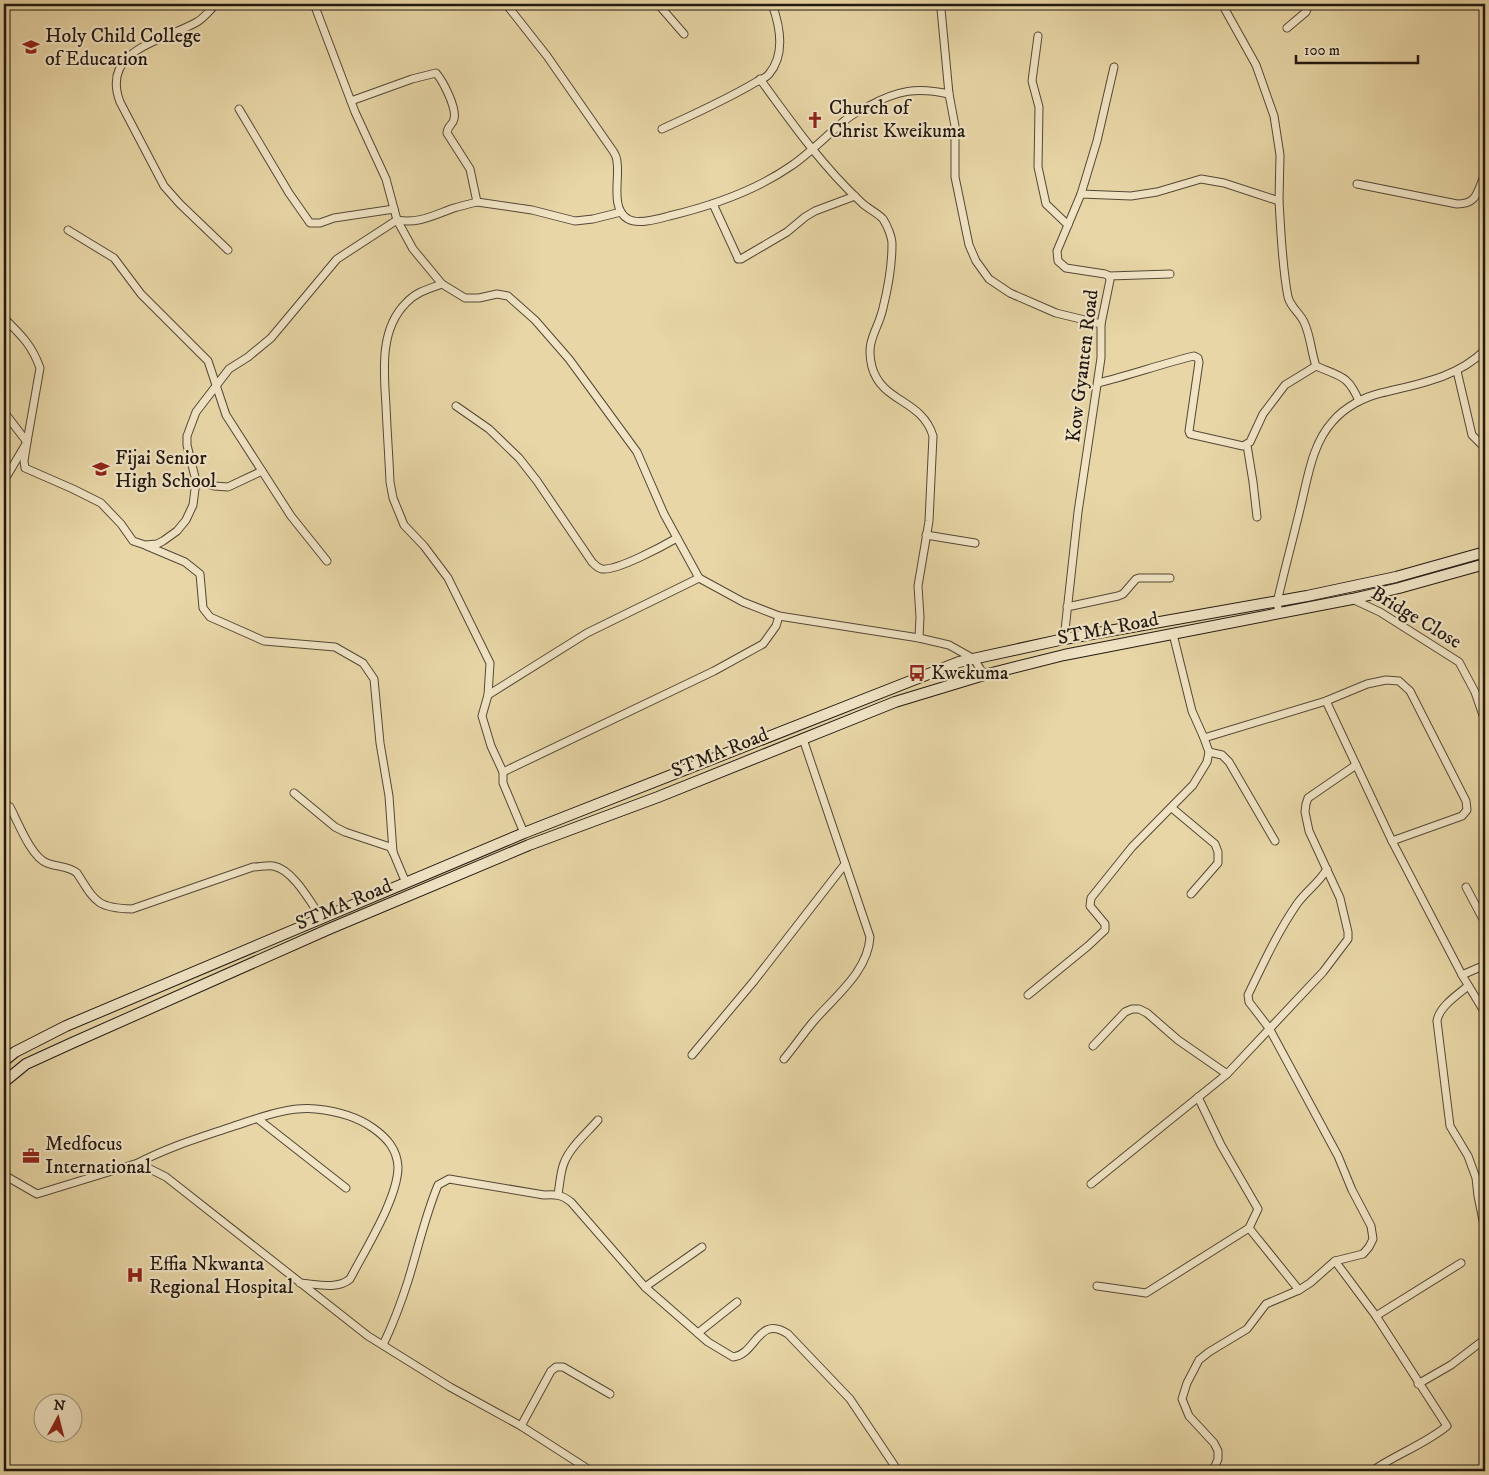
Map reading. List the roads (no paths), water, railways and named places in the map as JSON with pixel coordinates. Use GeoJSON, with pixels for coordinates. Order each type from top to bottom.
{"type":"FeatureCollection","features":[{"type":"Feature","properties":{"kind":"main road","name":"STMA Road"},"geometry":{"type":"LineString","coordinates":[[4,1061],[15,1052],[66,1026],[524,833],[959,662],[1064,639],[1277,602],[1396,577],[1485,552]]}},
{"type":"Feature","properties":{"kind":"main road","name":"STMA Road"},"geometry":{"type":"LineString","coordinates":[[4,1082],[26,1064],[329,929],[530,846],[667,794],[895,702],[984,674],[1064,655],[1352,599],[1485,564]]}},
{"type":"Feature","properties":{"kind":"street"},"geometry":{"type":"LineString","coordinates":[[216,4],[198,22],[155,40],[132,53],[119,70],[116,90],[120,102],[164,186],[228,250]]}},
{"type":"Feature","properties":{"kind":"street"},"geometry":{"type":"LineString","coordinates":[[314,4],[351,101],[379,162],[397,220],[413,249],[442,284],[465,298],[479,298],[497,294],[508,296],[535,320],[569,359],[637,452],[661,507],[700,578],[742,602],[779,616],[919,638],[948,646],[974,659],[984,674]]}},
{"type":"Feature","properties":{"kind":"street"},"geometry":{"type":"LineString","coordinates":[[506,4],[547,56],[613,151],[617,161],[618,204],[621,212],[628,219],[638,221],[659,219],[713,204],[759,184],[791,166],[845,120],[889,95],[902,91],[921,90],[949,94]]}},
{"type":"Feature","properties":{"kind":"street"},"geometry":{"type":"LineString","coordinates":[[658,4],[684,34]]}},
{"type":"Feature","properties":{"kind":"street"},"geometry":{"type":"LineString","coordinates":[[662,129],[739,92],[768,75],[780,49],[778,21],[772,4]]}},
{"type":"Feature","properties":{"kind":"street"},"geometry":{"type":"LineString","coordinates":[[939,4],[949,94],[955,126],[955,177],[969,245],[976,262],[989,279],[1010,293],[1056,313],[1101,324]]}},
{"type":"Feature","properties":{"kind":"street"},"geometry":{"type":"LineString","coordinates":[[1222,4],[1256,65],[1274,116],[1280,155],[1279,201],[1288,298],[1292,307],[1304,321],[1316,366],[1340,375],[1353,387],[1359,401]]}},
{"type":"Feature","properties":{"kind":"street"},"geometry":{"type":"LineString","coordinates":[[1287,28],[1306,12],[1309,4]]}},
{"type":"Feature","properties":{"kind":"street"},"geometry":{"type":"LineString","coordinates":[[1038,36],[1032,81],[1039,107],[1038,167],[1046,204],[1068,225]]}},
{"type":"Feature","properties":{"kind":"street","name":"Kow Gyanten Road"},"geometry":{"type":"LineString","coordinates":[[1064,639],[1078,512],[1101,358],[1101,324],[1110,280],[1109,276],[1105,274],[1066,268],[1058,260],[1057,251],[1081,194],[1097,142],[1114,67]]}},
{"type":"Feature","properties":{"kind":"street"},"geometry":{"type":"LineString","coordinates":[[351,101],[412,79],[436,73],[454,110],[454,119],[447,133],[470,169],[477,202]]}},
{"type":"Feature","properties":{"kind":"street"},"geometry":{"type":"LineString","coordinates":[[760,79],[814,148],[855,196],[882,219],[892,241],[892,256],[883,309],[870,345],[872,367],[878,379],[892,396],[917,410],[931,428],[933,436],[929,521],[918,586],[919,638]]}},
{"type":"Feature","properties":{"kind":"street"},"geometry":{"type":"LineString","coordinates":[[239,109],[289,193],[310,223],[320,223],[334,218],[394,209]]}},
{"type":"Feature","properties":{"kind":"street"},"geometry":{"type":"LineString","coordinates":[[1357,184],[1457,204],[1466,204],[1473,201],[1485,174]]}},
{"type":"Feature","properties":{"kind":"street"},"geometry":{"type":"LineString","coordinates":[[1081,194],[1131,196],[1157,192],[1201,179],[1224,183],[1279,201]]}},
{"type":"Feature","properties":{"kind":"street"},"geometry":{"type":"LineString","coordinates":[[713,204],[738,259],[741,259],[787,232],[805,217],[855,196]]}},
{"type":"Feature","properties":{"kind":"street"},"geometry":{"type":"LineString","coordinates":[[132,540],[145,545],[157,544],[177,531],[186,520],[193,505],[196,481],[187,445],[196,412],[229,369],[248,357],[271,338],[337,259],[397,220],[408,222],[420,221],[454,208],[477,202],[532,210],[575,221],[621,212]]}},
{"type":"Feature","properties":{"kind":"street"},"geometry":{"type":"LineString","coordinates":[[68,230],[114,258],[141,294],[208,361],[226,415],[291,516],[327,561]]}},
{"type":"Feature","properties":{"kind":"street"},"geometry":{"type":"LineString","coordinates":[[1109,276],[1170,274]]}},
{"type":"Feature","properties":{"kind":"street"},"geometry":{"type":"LineString","coordinates":[[442,284],[420,291],[412,297],[401,308],[390,330],[384,360],[390,482],[393,498],[404,525],[424,546],[448,578],[488,658],[491,668],[488,695],[482,710],[483,723],[503,772],[503,783],[524,833]]}},
{"type":"Feature","properties":{"kind":"street"},"geometry":{"type":"LineString","coordinates":[[4,318],[27,340],[40,368],[24,461],[26,468],[79,491],[101,503],[121,524],[132,540],[185,562],[200,574],[203,608],[210,617],[264,641],[335,647],[363,663],[374,679],[380,743],[389,796],[393,852]]}},
{"type":"Feature","properties":{"kind":"street"},"geometry":{"type":"LineString","coordinates":[[1279,614],[1277,602],[1316,448],[1331,422],[1342,411],[1359,401],[1377,394],[1431,381],[1457,371],[1485,350]]}},
{"type":"Feature","properties":{"kind":"street"},"geometry":{"type":"LineString","coordinates":[[1098,383],[1194,356],[1198,358],[1199,362],[1190,434],[1243,446],[1250,442],[1263,414],[1284,385],[1316,366]]}},
{"type":"Feature","properties":{"kind":"street"},"geometry":{"type":"LineString","coordinates":[[1457,371],[1472,435],[1485,448]]}},
{"type":"Feature","properties":{"kind":"street"},"geometry":{"type":"LineString","coordinates":[[456,406],[489,429],[520,458],[598,568],[608,569],[632,560],[677,538]]}},
{"type":"Feature","properties":{"kind":"street"},"geometry":{"type":"LineString","coordinates":[[4,412],[27,442]]}},
{"type":"Feature","properties":{"kind":"street"},"geometry":{"type":"LineString","coordinates":[[4,481],[27,442]]}},
{"type":"Feature","properties":{"kind":"street"},"geometry":{"type":"LineString","coordinates":[[1247,444],[1256,517]]}},
{"type":"Feature","properties":{"kind":"street"},"geometry":{"type":"LineString","coordinates":[[196,481],[214,486],[228,487],[262,471]]}},
{"type":"Feature","properties":{"kind":"street"},"geometry":{"type":"LineString","coordinates":[[926,535],[975,543]]}},
{"type":"Feature","properties":{"kind":"street"},"geometry":{"type":"LineString","coordinates":[[488,695],[587,633],[700,578]]}},
{"type":"Feature","properties":{"kind":"street"},"geometry":{"type":"LineString","coordinates":[[1068,607],[1123,594],[1139,578],[1170,578]]}},
{"type":"Feature","properties":{"kind":"street","name":"Bridge Close"},"geometry":{"type":"LineString","coordinates":[[1352,599],[1380,612],[1459,662],[1475,692],[1485,721]]}},
{"type":"Feature","properties":{"kind":"street"},"geometry":{"type":"LineString","coordinates":[[503,772],[714,671],[764,644],[773,631],[779,616]]}},
{"type":"Feature","properties":{"kind":"street"},"geometry":{"type":"LineString","coordinates":[[1028,995],[1105,930],[1105,924],[1090,906],[1091,898],[1132,847],[1172,808],[1197,779],[1207,762],[1208,752],[1192,711],[1173,634]]}},
{"type":"Feature","properties":{"kind":"street"},"geometry":{"type":"LineString","coordinates":[[1204,738],[1326,701],[1367,684],[1386,680],[1399,681],[1410,691],[1466,801],[1467,810],[1462,816],[1392,841]]}},
{"type":"Feature","properties":{"kind":"street"},"geometry":{"type":"LineString","coordinates":[[1326,701],[1392,841],[1462,975],[1485,1013]]}},
{"type":"Feature","properties":{"kind":"street"},"geometry":{"type":"LineString","coordinates":[[784,1059],[854,975],[869,949],[870,937],[803,739]]}},
{"type":"Feature","properties":{"kind":"street"},"geometry":{"type":"LineString","coordinates":[[1208,752],[1222,755],[1229,762],[1275,841]]}},
{"type":"Feature","properties":{"kind":"street"},"geometry":{"type":"LineString","coordinates":[[1092,1184],[1227,1074],[1323,972],[1348,939],[1340,898],[1308,831],[1306,804],[1308,798],[1356,765]]}},
{"type":"Feature","properties":{"kind":"street"},"geometry":{"type":"LineString","coordinates":[[294,793],[335,827],[390,847],[406,883]]}},
{"type":"Feature","properties":{"kind":"street"},"geometry":{"type":"LineString","coordinates":[[4,803],[10,807],[38,857],[46,863],[73,869],[95,900],[102,905],[113,908],[132,909],[253,868],[272,866],[282,869],[293,878],[322,919]]}},
{"type":"Feature","properties":{"kind":"street"},"geometry":{"type":"LineString","coordinates":[[1172,808],[1215,844],[1218,852],[1218,863],[1191,894]]}},
{"type":"Feature","properties":{"kind":"street"},"geometry":{"type":"LineString","coordinates":[[692,1055],[754,981],[844,864]]}},
{"type":"Feature","properties":{"kind":"street"},"geometry":{"type":"LineString","coordinates":[[1212,1471],[1218,1459],[1218,1451],[1214,1443],[1189,1416],[1184,1408],[1182,1399],[1187,1383],[1202,1357],[1247,1329],[1266,1304],[1299,1290],[1335,1261],[1363,1254],[1370,1247],[1373,1239],[1371,1226],[1352,1190],[1338,1156],[1269,1028],[1249,1002],[1248,996],[1284,924],[1299,902],[1321,880],[1327,869]]}},
{"type":"Feature","properties":{"kind":"street"},"geometry":{"type":"LineString","coordinates":[[1466,887],[1485,923]]}},
{"type":"Feature","properties":{"kind":"street"},"geometry":{"type":"LineString","coordinates":[[1462,975],[1485,965]]}},
{"type":"Feature","properties":{"kind":"street"},"geometry":{"type":"LineString","coordinates":[[1468,986],[1446,1006],[1438,1016],[1437,1021],[1450,1126],[1468,1156],[1476,1178],[1485,1230]]}},
{"type":"Feature","properties":{"kind":"street"},"geometry":{"type":"LineString","coordinates":[[1093,1046],[1125,1012],[1139,1009],[1147,1013],[1178,1040],[1227,1074]]}},
{"type":"Feature","properties":{"kind":"street"},"geometry":{"type":"LineString","coordinates":[[1097,1286],[1146,1294],[1249,1228],[1258,1209],[1221,1144],[1198,1097]]}},
{"type":"Feature","properties":{"kind":"street"},"geometry":{"type":"LineString","coordinates":[[4,1175],[37,1194],[138,1163],[155,1154],[279,1112],[314,1108],[351,1116],[366,1123],[385,1137],[397,1156],[398,1170],[394,1189],[389,1204],[350,1278],[337,1286],[300,1283]]}},
{"type":"Feature","properties":{"kind":"street"},"geometry":{"type":"LineString","coordinates":[[258,1119],[346,1188]]}},
{"type":"Feature","properties":{"kind":"street"},"geometry":{"type":"LineString","coordinates":[[558,1194],[565,1161],[598,1120]]}},
{"type":"Feature","properties":{"kind":"street"},"geometry":{"type":"LineString","coordinates":[[138,1163],[166,1177],[368,1336],[450,1387],[522,1426],[591,1471]]}},
{"type":"Feature","properties":{"kind":"street"},"geometry":{"type":"LineString","coordinates":[[383,1345],[402,1300],[426,1216],[438,1185],[441,1182],[449,1179],[544,1195],[558,1194],[571,1202],[645,1287],[708,1342],[733,1357],[739,1355],[764,1331],[775,1327],[788,1334],[850,1399],[898,1471]]}},
{"type":"Feature","properties":{"kind":"street"},"geometry":{"type":"LineString","coordinates":[[1249,1228],[1299,1290]]}},
{"type":"Feature","properties":{"kind":"street"},"geometry":{"type":"LineString","coordinates":[[645,1287],[702,1247]]}},
{"type":"Feature","properties":{"kind":"street"},"geometry":{"type":"LineString","coordinates":[[1335,1261],[1376,1316],[1418,1384],[1447,1426],[1434,1436],[1388,1460],[1372,1471]]}},
{"type":"Feature","properties":{"kind":"street"},"geometry":{"type":"LineString","coordinates":[[1376,1316],[1461,1263]]}},
{"type":"Feature","properties":{"kind":"street"},"geometry":{"type":"LineString","coordinates":[[698,1333],[737,1302]]}},
{"type":"Feature","properties":{"kind":"street"},"geometry":{"type":"LineString","coordinates":[[1418,1384],[1451,1365],[1485,1338]]}},
{"type":"Feature","properties":{"kind":"street"},"geometry":{"type":"LineString","coordinates":[[522,1426],[551,1371],[556,1367],[563,1367],[610,1394]]}},
{"type":"Feature","properties":{"kind":"place","name":"Holy Child College of Education"},"geometry":{"type":"Point","coordinates":[31,47]}},
{"type":"Feature","properties":{"kind":"place","name":"Church of Christ Kweikuma"},"geometry":{"type":"Point","coordinates":[815,120]}},
{"type":"Feature","properties":{"kind":"place","name":"Fijai Senior High School"},"geometry":{"type":"Point","coordinates":[101,469]}},
{"type":"Feature","properties":{"kind":"place","name":"Kwekuma"},"geometry":{"type":"Point","coordinates":[917,673]}},
{"type":"Feature","properties":{"kind":"place","name":"Medfocus International"},"geometry":{"type":"Point","coordinates":[31,1156]}},
{"type":"Feature","properties":{"kind":"place","name":"Effia Nkwanta Regional Hospital"},"geometry":{"type":"Point","coordinates":[135,1275]}}]}
